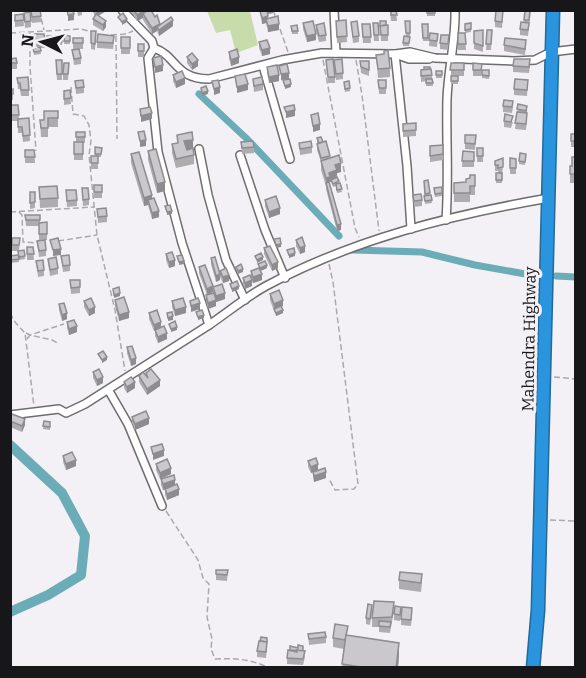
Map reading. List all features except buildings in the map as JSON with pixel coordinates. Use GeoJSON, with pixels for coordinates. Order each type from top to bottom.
{"type":"FeatureCollection","features":[{"type":"Feature","properties":{"kind":"highway","name":"Mahendra Highway"},"geometry":{"type":"LineString","coordinates":[[533,668],[538,610],[553,10]]}},
{"type":"Feature","properties":{"kind":"street"},"geometry":{"type":"LineString","coordinates":[[122,10],[152,41],[154,48],[148,58],[158,152],[182,243],[209,325]]}},
{"type":"Feature","properties":{"kind":"street"},"geometry":{"type":"LineString","coordinates":[[333,10],[336,53]]}},
{"type":"Feature","properties":{"kind":"street"},"geometry":{"type":"LineString","coordinates":[[446,220],[447,98],[456,36],[455,10]]}},
{"type":"Feature","properties":{"kind":"street"},"geometry":{"type":"LineString","coordinates":[[154,48],[160,50],[187,75],[198,79],[223,77],[322,53],[395,54],[410,52],[435,58],[514,61],[535,60],[551,52],[576,49]]}},
{"type":"Feature","properties":{"kind":"street"},"geometry":{"type":"LineString","coordinates":[[395,54],[411,229]]}},
{"type":"Feature","properties":{"kind":"street"},"geometry":{"type":"LineString","coordinates":[[263,66],[290,159]]}},
{"type":"Feature","properties":{"kind":"street"},"geometry":{"type":"LineString","coordinates":[[199,149],[208,195],[226,260],[245,300]]}},
{"type":"Feature","properties":{"kind":"street"},"geometry":{"type":"LineString","coordinates":[[240,155],[265,230],[285,278]]}},
{"type":"Feature","properties":{"kind":"street"},"geometry":{"type":"LineString","coordinates":[[10,415],[59,409],[66,412],[109,391],[265,286],[327,257],[363,243],[411,229],[488,209],[549,198]]}},
{"type":"Feature","properties":{"kind":"street"},"geometry":{"type":"LineString","coordinates":[[109,391],[128,424],[162,506]]}},
{"type":"Feature","properties":{"kind":"path"},"geometry":{"type":"LineString","coordinates":[[39,10],[44,31]]}},
{"type":"Feature","properties":{"kind":"path"},"geometry":{"type":"LineString","coordinates":[[273,10],[276,20]]}},
{"type":"Feature","properties":{"kind":"path"},"geometry":{"type":"LineString","coordinates":[[110,36],[126,34],[139,28]]}},
{"type":"Feature","properties":{"kind":"path"},"geometry":{"type":"LineString","coordinates":[[280,28],[291,59]]}},
{"type":"Feature","properties":{"kind":"path"},"geometry":{"type":"LineString","coordinates":[[10,33],[81,29],[94,33]]}},
{"type":"Feature","properties":{"kind":"path"},"geometry":{"type":"LineString","coordinates":[[30,32],[36,151]]}},
{"type":"Feature","properties":{"kind":"path"},"geometry":{"type":"LineString","coordinates":[[116,35],[117,138]]}},
{"type":"Feature","properties":{"kind":"path"},"geometry":{"type":"LineString","coordinates":[[322,53],[355,228],[363,243]]}},
{"type":"Feature","properties":{"kind":"path"},"geometry":{"type":"LineString","coordinates":[[355,53],[379,219],[379,238]]}},
{"type":"Feature","properties":{"kind":"path"},"geometry":{"type":"LineString","coordinates":[[71,87],[73,114],[84,116],[89,125],[91,141],[89,155],[97,235],[115,309],[127,378]]}},
{"type":"Feature","properties":{"kind":"path"},"geometry":{"type":"LineString","coordinates":[[10,212],[94,207]]}},
{"type":"Feature","properties":{"kind":"path"},"geometry":{"type":"LineString","coordinates":[[19,212],[22,215],[23,242],[39,243]]}},
{"type":"Feature","properties":{"kind":"path"},"geometry":{"type":"LineString","coordinates":[[58,241],[97,235]]}},
{"type":"Feature","properties":{"kind":"path"},"geometry":{"type":"LineString","coordinates":[[327,257],[333,282],[358,484],[354,489],[335,490],[329,479]]}},
{"type":"Feature","properties":{"kind":"path"},"geometry":{"type":"LineString","coordinates":[[10,313],[25,333],[59,344]]}},
{"type":"Feature","properties":{"kind":"path"},"geometry":{"type":"LineString","coordinates":[[26,339],[30,335],[64,324]]}},
{"type":"Feature","properties":{"kind":"path"},"geometry":{"type":"LineString","coordinates":[[25,333],[35,412]]}},
{"type":"Feature","properties":{"kind":"path"},"geometry":{"type":"LineString","coordinates":[[544,377],[576,379]]}},
{"type":"Feature","properties":{"kind":"path"},"geometry":{"type":"LineString","coordinates":[[162,506],[198,560],[203,578],[209,584],[207,617],[212,639],[211,649],[215,659],[238,658],[255,661],[269,668]]}},
{"type":"Feature","properties":{"kind":"path"},"geometry":{"type":"LineString","coordinates":[[540,520],[576,520]]}},
{"type":"Feature","properties":{"kind":"green space"},"geometry":{"type":"Polygon","coordinates":[[[207,11],[250,11],[258,45],[236,53],[230,30],[216,33],[207,11]]]}},
{"type":"Feature","properties":{"kind":"waterway"},"geometry":{"type":"LineString","coordinates":[[199,94],[246,138],[339,236]]}},
{"type":"Feature","properties":{"kind":"waterway"},"geometry":{"type":"LineString","coordinates":[[353,250],[422,252],[531,275]]}},
{"type":"Feature","properties":{"kind":"waterway"},"geometry":{"type":"LineString","coordinates":[[556,276],[576,277]]}},
{"type":"Feature","properties":{"kind":"waterway"},"geometry":{"type":"LineString","coordinates":[[10,445],[62,493],[85,536],[81,575],[48,595],[10,612]]}}]}
